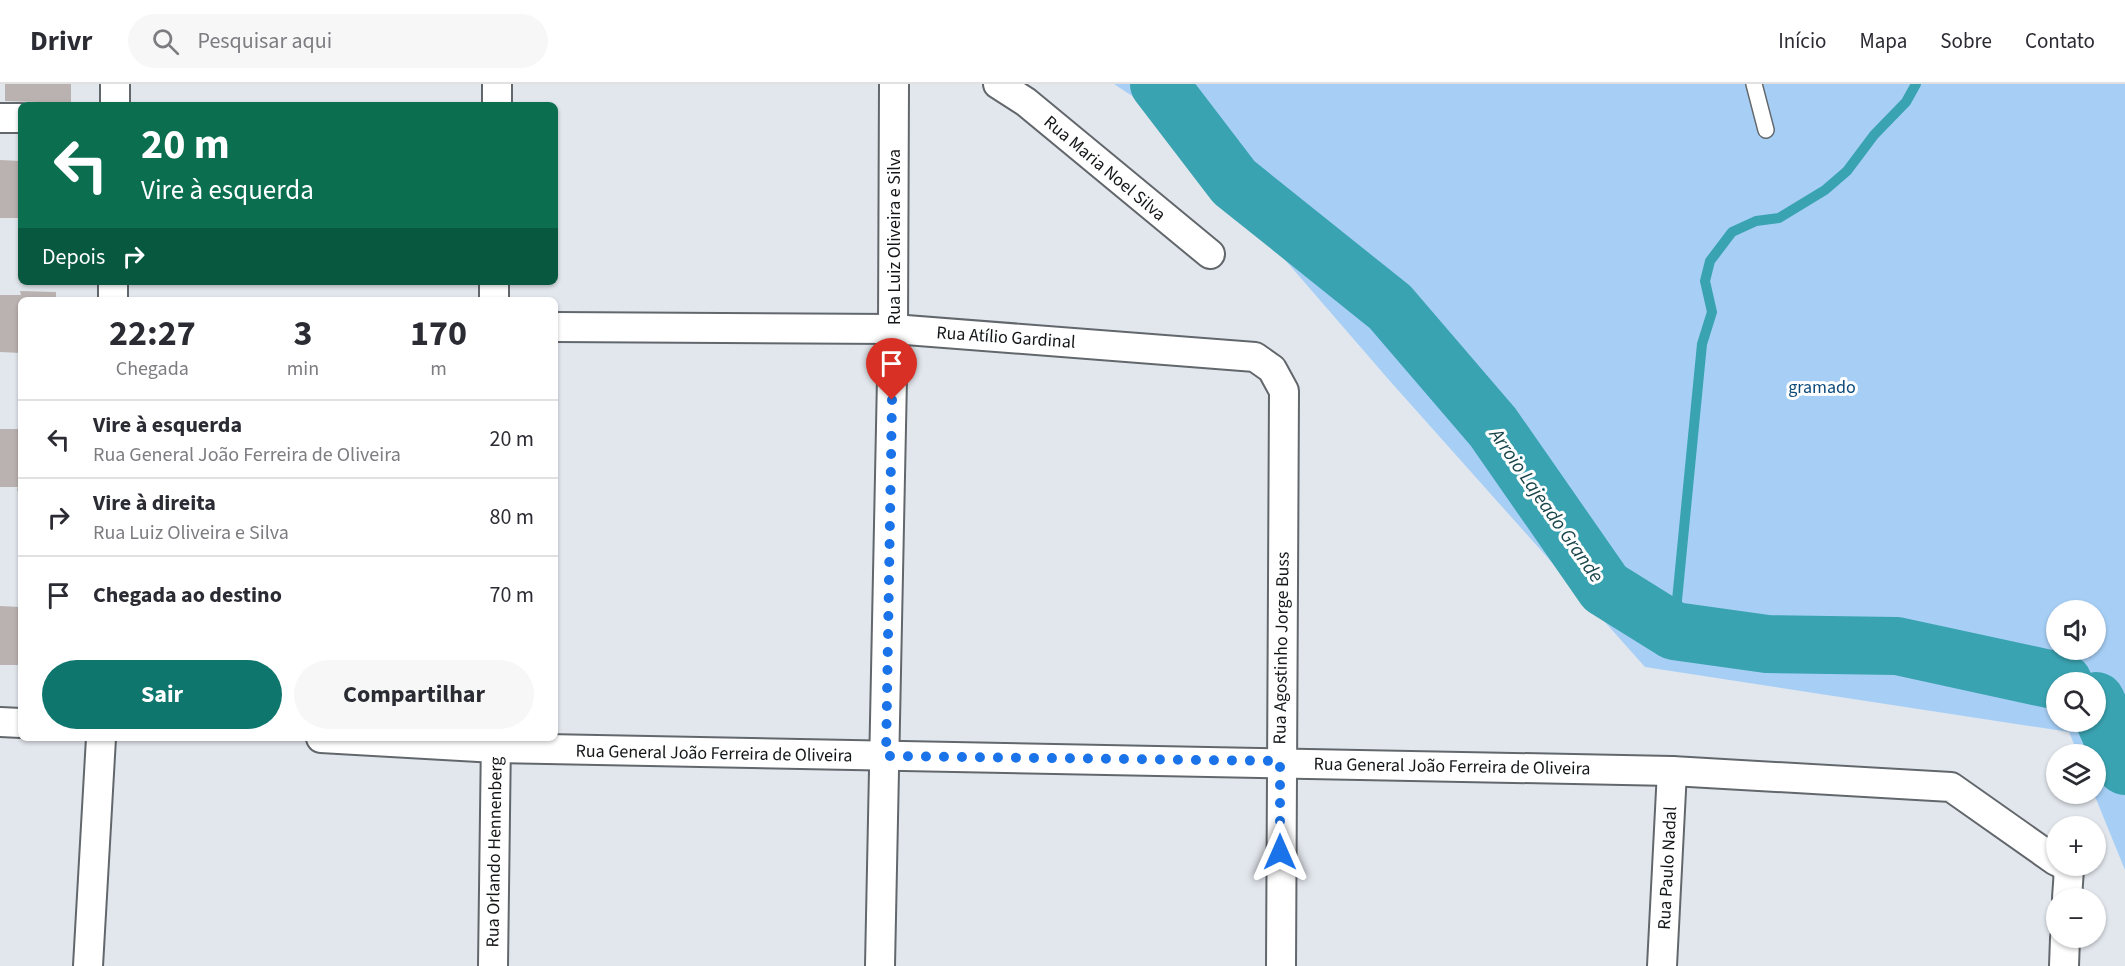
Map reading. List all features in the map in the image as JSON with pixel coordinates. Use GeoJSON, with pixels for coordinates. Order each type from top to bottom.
{"type":"FeatureCollection","features":[{"type":"Feature","properties":{"kind":"street"},"geometry":{"type":"LineString","coordinates":[[114,102],[115,84]]}},
{"type":"Feature","properties":{"kind":"street"},"geometry":{"type":"LineString","coordinates":[[497,84],[497,102]]}},
{"type":"Feature","properties":{"kind":"street","name":"Rua Luiz Oliveira e Silva"},"geometry":{"type":"LineString","coordinates":[[880,966],[893,329],[894,84]]}},
{"type":"Feature","properties":{"kind":"street","name":"Rua Maria Noel Silva"},"geometry":{"type":"LineString","coordinates":[[998,84],[1026,102],[1210,254]]}},
{"type":"Feature","properties":{"kind":"street"},"geometry":{"type":"LineString","coordinates":[[0,118],[18,118]]}},
{"type":"Feature","properties":{"kind":"street","name":"Rua Atílio Gardinal"},"geometry":{"type":"LineString","coordinates":[[558,327],[893,329],[1255,357],[1272,369]]}},
{"type":"Feature","properties":{"kind":"street","name":"Rua Agostinho Jorge Buss"},"geometry":{"type":"LineString","coordinates":[[1272,369],[1284,391],[1280,761],[1281,966]]}},
{"type":"Feature","properties":{"kind":"street"},"geometry":{"type":"LineString","coordinates":[[0,722],[18,723]]}},
{"type":"Feature","properties":{"kind":"street"},"geometry":{"type":"LineString","coordinates":[[88,966],[101,741]]}},
{"type":"Feature","properties":{"kind":"street","name":"Rua General João Ferreira de Oliveira"},"geometry":{"type":"LineString","coordinates":[[426,741],[886,756],[1280,761],[1672,771],[1951,788],[2046,853]]}},
{"type":"Feature","properties":{"kind":"street","name":"Rua Orlando Hennenberg"},"geometry":{"type":"LineString","coordinates":[[493,966],[496,743]]}},
{"type":"Feature","properties":{"kind":"street","name":"Rua Paulo Nadal"},"geometry":{"type":"LineString","coordinates":[[1662,966],[1672,771]]}},
{"type":"Feature","properties":{"kind":"street"},"geometry":{"type":"LineString","coordinates":[[2064,966],[2065,948]]}},
{"type":"Feature","properties":{"kind":"lane"},"geometry":{"type":"LineString","coordinates":[[1754,84],[1766,130]]}},
{"type":"Feature","properties":{"kind":"green space","name":"gramado"},"geometry":{"type":"Polygon","coordinates":[[[1114,84],[2125,84],[2125,870],[2106,823],[2106,816],[2103,816],[2098,804],[2106,804],[2106,744],[2074,744],[2069,732],[2106,732],[2106,672],[2046,672],[2046,728],[1645,667],[1389,380],[1158,113],[1114,84]]]}},
{"type":"Feature","properties":{"kind":"building"},"geometry":{"type":"Polygon","coordinates":[[[5,84],[71,84],[71,102],[5,101],[5,84]]]}},
{"type":"Feature","properties":{"kind":"building"},"geometry":{"type":"Polygon","coordinates":[[[0,160],[18,161],[18,218],[0,218],[0,160]]]}},
{"type":"Feature","properties":{"kind":"building"},"geometry":{"type":"Polygon","coordinates":[[[20,291],[56,292],[56,297],[18,297],[18,353],[0,352],[0,295],[21,295],[20,291]]]}},
{"type":"Feature","properties":{"kind":"building"},"geometry":{"type":"Polygon","coordinates":[[[0,429],[18,429],[18,487],[0,487],[0,429]]]}},
{"type":"Feature","properties":{"kind":"building"},"geometry":{"type":"Polygon","coordinates":[[[0,606],[18,607],[18,665],[0,665],[0,606]]]}},
{"type":"Feature","properties":{"kind":"waterway","name":"Arroio Lajeado Grande"},"geometry":{"type":"LineString","coordinates":[[1159,84],[1234,182],[1390,307],[1493,427],[1605,588],[1674,631],[1767,644],[1897,646],[2046,678]]}},
{"type":"Feature","properties":{"kind":"waterway"},"geometry":{"type":"LineString","coordinates":[[1674,631],[1702,344],[1712,312],[1705,281],[1710,261],[1732,232],[1756,221],[1779,218],[1825,190],[1847,171],[1874,135],[1906,102],[1916,84]]}},
{"type":"Feature","properties":{"kind":"waterway","name":"Arroio Lajeado Grande"},"geometry":{"type":"LineString","coordinates":[[2106,723],[2125,766]]}},
{"type":"Feature","properties":{"kind":"route"},"geometry":{"type":"LineString","coordinates":[[892,400],[886,756],[1280,761],[1280,852]]}}]}
